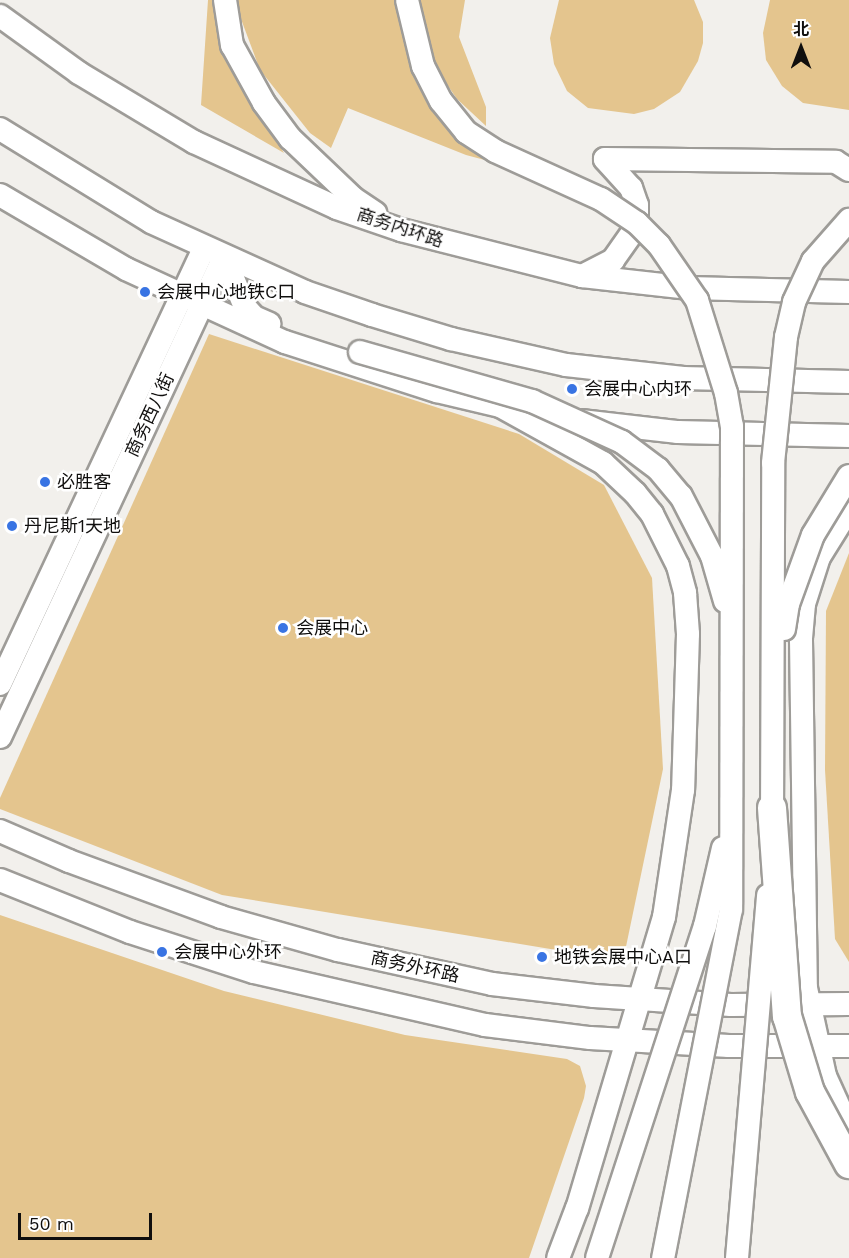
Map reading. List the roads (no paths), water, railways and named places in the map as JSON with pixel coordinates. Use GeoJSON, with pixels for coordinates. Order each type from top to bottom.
{"type":"FeatureCollection","features":[{"type":"Feature","properties":{"kind":"main road"},"geometry":{"type":"LineString","coordinates":[[772,808],[787,1016],[810,1092],[849,1164]]}},
{"type":"Feature","properties":{"kind":"street"},"geometry":{"type":"LineString","coordinates":[[225,0],[232,45],[264,103],[290,138],[353,198],[401,230]]}},
{"type":"Feature","properties":{"kind":"street"},"geometry":{"type":"LineString","coordinates":[[407,0],[423,66],[456,121],[495,151],[555,175],[617,208],[659,245],[698,300],[732,426],[731,909],[726,953],[663,1258]]}},
{"type":"Feature","properties":{"kind":"street","name":"商务内环路"},"geometry":{"type":"LineString","coordinates":[[0,16],[79,73],[194,142],[320,201],[401,230],[582,276],[689,288],[849,292]]}},
{"type":"Feature","properties":{"kind":"street"},"geometry":{"type":"LineString","coordinates":[[0,129],[97,191],[214,253],[305,292],[451,339],[566,365],[683,378],[849,382]]}},
{"type":"Feature","properties":{"kind":"street"},"geometry":{"type":"LineString","coordinates":[[582,276],[613,260],[629,243],[637,226],[637,205],[631,189],[605,159],[836,162],[849,170]]}},
{"type":"Feature","properties":{"kind":"street"},"geometry":{"type":"LineString","coordinates":[[0,195],[88,248],[191,302],[355,367],[500,406],[557,418],[678,432],[849,436]]}},
{"type":"Feature","properties":{"kind":"street"},"geometry":{"type":"LineString","coordinates":[[737,1258],[764,973],[772,808],[773,464],[786,337],[794,302],[813,261],[849,220]]}},
{"type":"Feature","properties":{"kind":"street"},"geometry":{"type":"LineString","coordinates":[[214,253],[245,307],[254,317],[290,332],[556,411],[622,442],[658,468],[681,496],[712,556],[733,631]]}},
{"type":"Feature","properties":{"kind":"street","name":"商务西八街"},"geometry":{"type":"LineString","coordinates":[[0,684],[214,253]]}},
{"type":"Feature","properties":{"kind":"street","name":"商务西八街"},"geometry":{"type":"LineString","coordinates":[[0,737],[191,302]]}},
{"type":"Feature","properties":{"kind":"street"},"geometry":{"type":"LineString","coordinates":[[500,406],[603,463],[635,493],[667,540],[685,593],[688,708],[683,790],[664,917],[577,1208],[558,1258]]}},
{"type":"Feature","properties":{"kind":"street"},"geometry":{"type":"LineString","coordinates":[[773,714],[788,604],[813,535],[849,476]]}},
{"type":"Feature","properties":{"kind":"street"},"geometry":{"type":"LineString","coordinates":[[849,509],[819,557],[804,604],[801,640],[809,1005],[816,1047],[849,1129]]}},
{"type":"Feature","properties":{"kind":"street"},"geometry":{"type":"LineString","coordinates":[[597,1258],[705,926],[733,809]]}},
{"type":"Feature","properties":{"kind":"street","name":"商务外环路"},"geometry":{"type":"LineString","coordinates":[[0,831],[189,906],[338,950],[492,984],[639,999],[809,1005],[849,1004]]}},
{"type":"Feature","properties":{"kind":"street"},"geometry":{"type":"LineString","coordinates":[[0,880],[130,932],[254,972],[485,1025],[627,1040],[816,1047],[849,1046]]}},
{"type":"Feature","properties":{"kind":"place","name":"会展中心地铁C口"},"geometry":{"type":"Point","coordinates":[145,292]}},
{"type":"Feature","properties":{"kind":"place","name":"会展中心内环"},"geometry":{"type":"Point","coordinates":[572,389]}},
{"type":"Feature","properties":{"kind":"place","name":"必胜客"},"geometry":{"type":"Point","coordinates":[45,482]}},
{"type":"Feature","properties":{"kind":"place","name":"丹尼斯1天地"},"geometry":{"type":"Point","coordinates":[12,526]}},
{"type":"Feature","properties":{"kind":"place","name":"会展中心"},"geometry":{"type":"Point","coordinates":[283,628]}},
{"type":"Feature","properties":{"kind":"place","name":"会展中心外环"},"geometry":{"type":"Point","coordinates":[162,952]}},
{"type":"Feature","properties":{"kind":"place","name":"地铁会展中心A口"},"geometry":{"type":"Point","coordinates":[542,957]}}]}
